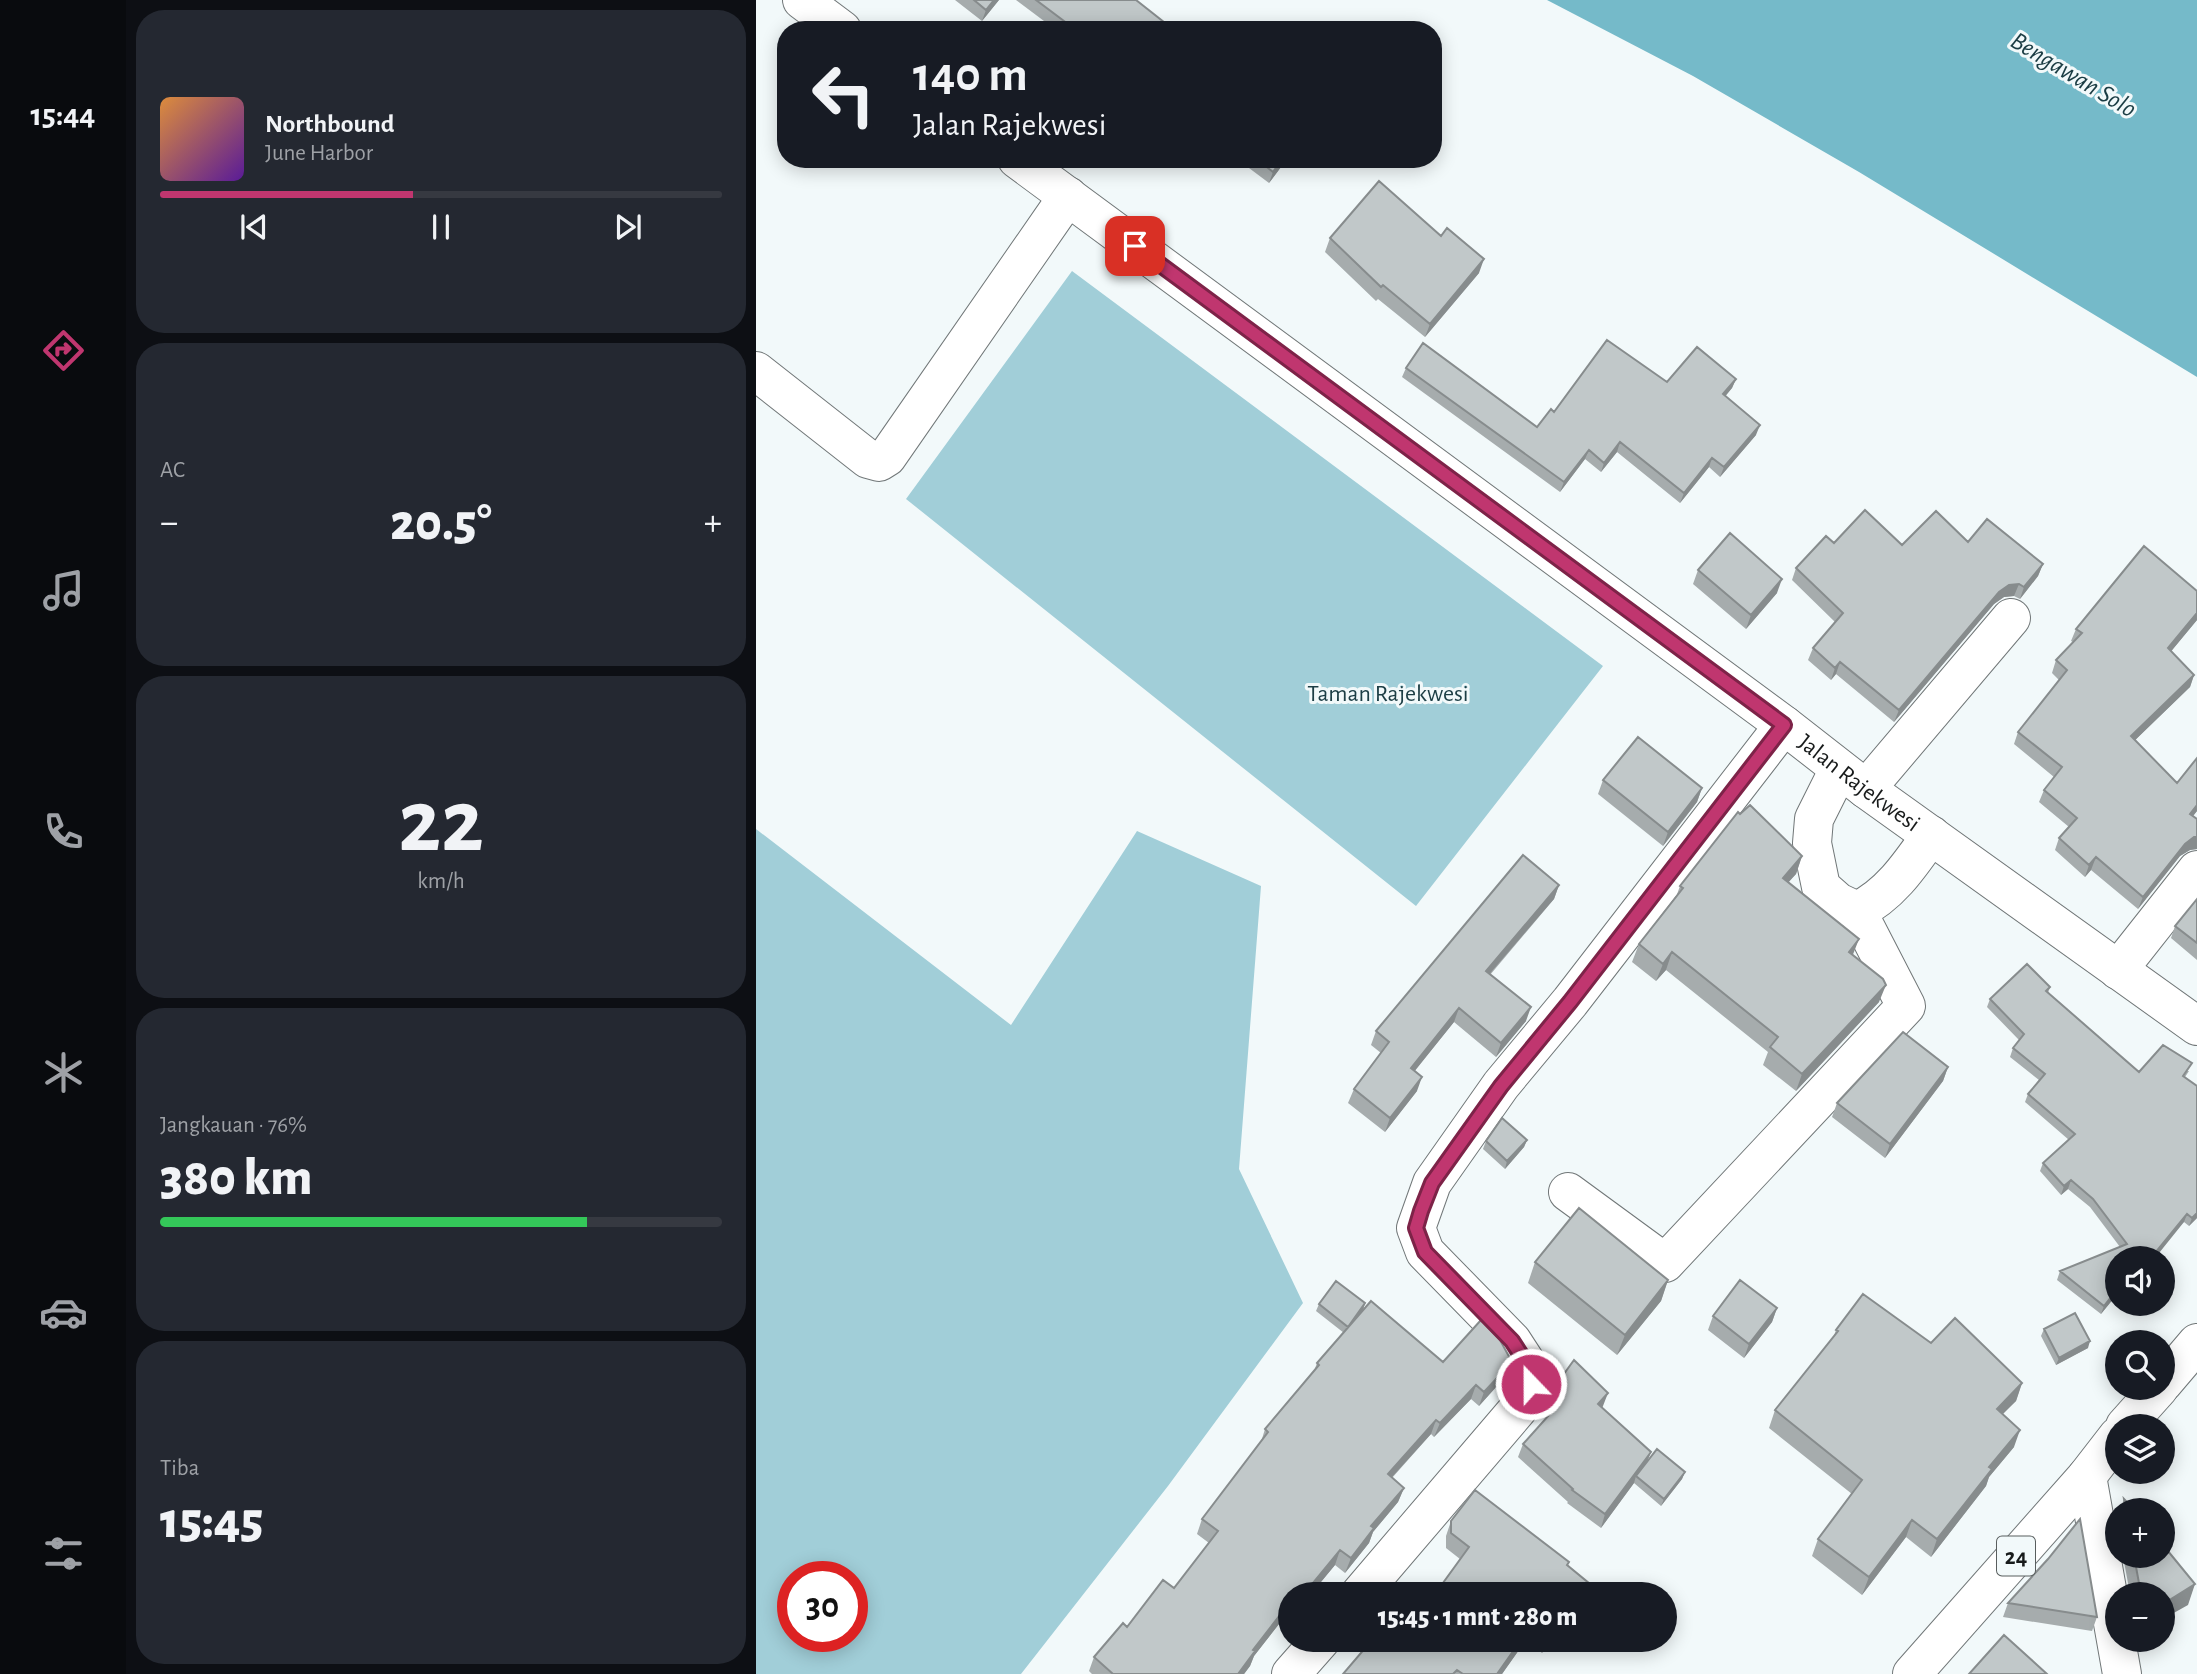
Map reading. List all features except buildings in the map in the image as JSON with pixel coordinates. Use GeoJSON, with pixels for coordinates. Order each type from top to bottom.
{"type":"FeatureCollection","features":[{"type":"Feature","properties":{"kind":"main road"},"geometry":{"type":"LineString","coordinates":[[802,0],[830,21]]}},
{"type":"Feature","properties":{"kind":"main road","name":"Jalan Rajekwesi"},"geometry":{"type":"LineString","coordinates":[[1029,168],[1784,725],[1853,779],[2197,1026]]}},
{"type":"Feature","properties":{"kind":"main road"},"geometry":{"type":"LineString","coordinates":[[756,371],[868,459],[879,462],[887,457],[1068,196]]}},
{"type":"Feature","properties":{"kind":"main road"},"geometry":{"type":"LineString","coordinates":[[1568,1192],[1665,1264],[1906,1006],[1857,911],[1838,902],[1821,887],[1812,843],[1814,819],[2011,618]]}},
{"type":"Feature","properties":{"kind":"main road"},"geometry":{"type":"LineString","coordinates":[[1370,1582],[1518,1409],[1531,1384],[1525,1361],[1512,1341],[1425,1252],[1416,1228],[1432,1183],[1501,1086],[1570,1002],[1784,725]]}},
{"type":"Feature","properties":{"kind":"main road"},"geometry":{"type":"LineString","coordinates":[[1857,911],[1876,902],[1883,895],[1913,862],[1931,835]]}},
{"type":"Feature","properties":{"kind":"main road"},"geometry":{"type":"LineString","coordinates":[[2118,970],[2197,870]]}},
{"type":"Feature","properties":{"kind":"main road"},"geometry":{"type":"LineString","coordinates":[[2175,1368],[2197,1343]]}},
{"type":"Feature","properties":{"kind":"main road"},"geometry":{"type":"LineString","coordinates":[[2135,1414],[2148,1400]]}},
{"type":"Feature","properties":{"kind":"main road","name":"24"},"geometry":{"type":"LineString","coordinates":[[1912,1674],[2105,1453]]}},
{"type":"Feature","properties":{"kind":"main road"},"geometry":{"type":"LineString","coordinates":[[2087,1476],[2122,1674]]}},
{"type":"Feature","properties":{"kind":"main road"},"geometry":{"type":"LineString","coordinates":[[1291,1674],[1310,1652]]}},
{"type":"Feature","properties":{"kind":"green space","name":"Taman Rajekwesi"},"geometry":{"type":"Polygon","coordinates":[[[1072,271],[1603,666],[1416,906],[906,499],[1072,271]]]}},
{"type":"Feature","properties":{"kind":"green space"},"geometry":{"type":"Polygon","coordinates":[[[756,829],[1011,1025],[1137,831],[1261,886],[1239,1169],[1303,1303],[1168,1486],[1021,1674],[756,1674],[756,829]]]}},
{"type":"Feature","properties":{"kind":"water","name":"Bengawan Solo"},"geometry":{"type":"Polygon","coordinates":[[[1547,0],[2197,0],[2197,377],[1859,172],[1693,76],[1547,0]]]}},
{"type":"Feature","properties":{"kind":"route"},"geometry":{"type":"LineString","coordinates":[[1135,246],[1784,725],[1570,1002],[1501,1086],[1432,1183],[1421,1211],[1416,1228],[1425,1252],[1512,1341],[1525,1361],[1531,1384]]}}]}
